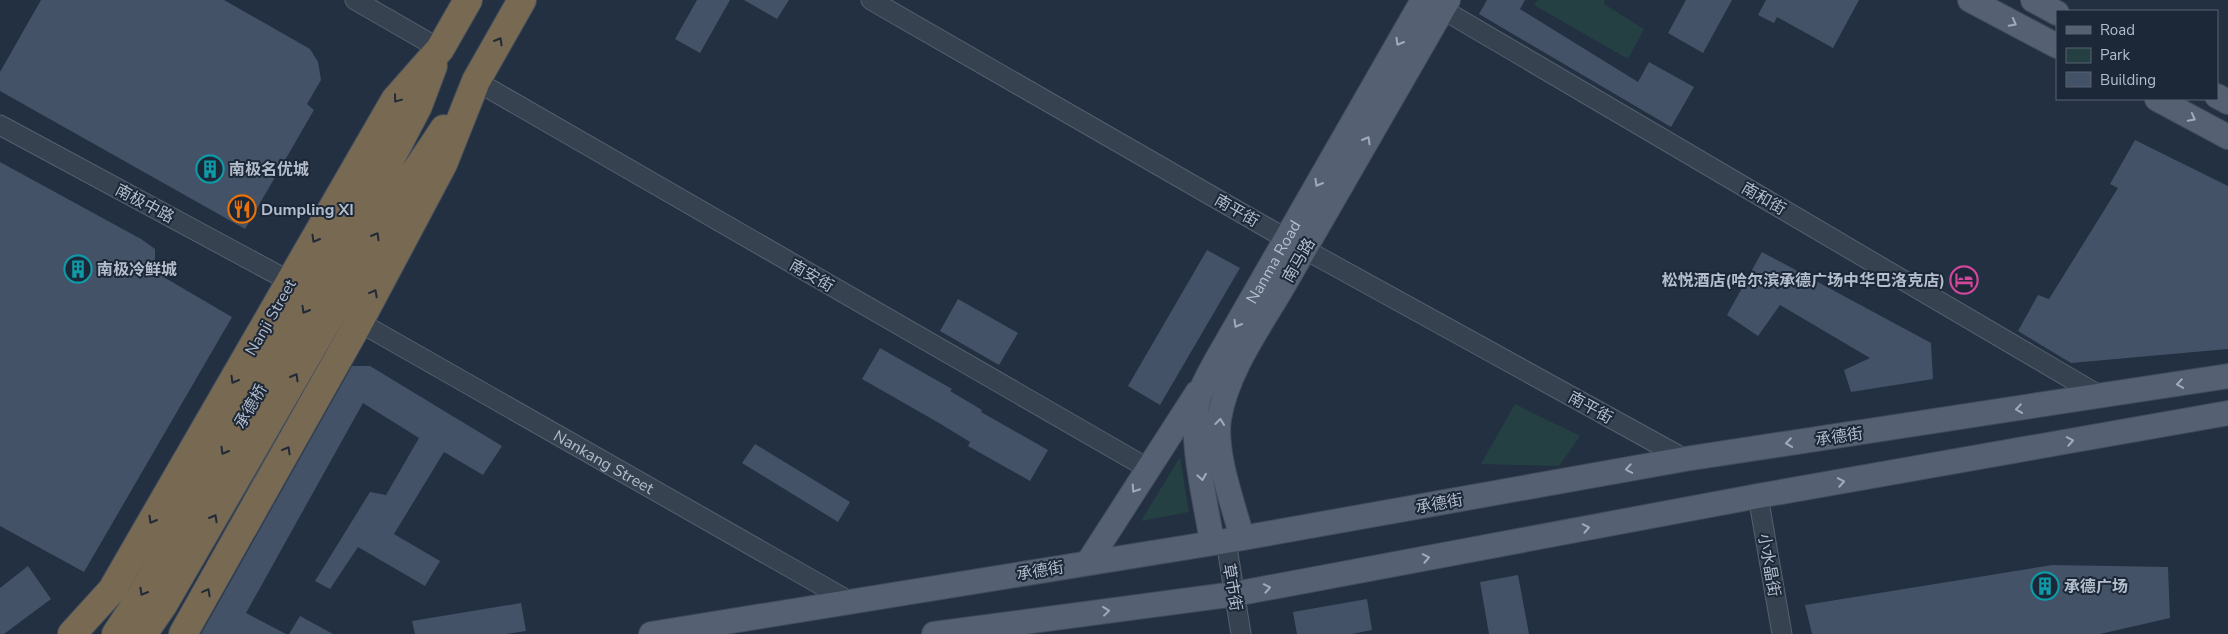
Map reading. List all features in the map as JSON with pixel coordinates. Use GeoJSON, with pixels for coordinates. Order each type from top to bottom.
{"type":"FeatureCollection","features":[{"type":"Feature","properties":{"kind":"highway","name":"Nanji Street"},"geometry":{"type":"LineString","coordinates":[[72,634],[112,590],[395,100],[440,49],[468,0]]}},
{"type":"Feature","properties":{"kind":"highway"},"geometry":{"type":"LineString","coordinates":[[183,634],[359,322],[443,164],[476,81],[522,0]]}},
{"type":"Feature","properties":{"kind":"highway"},"geometry":{"type":"LineString","coordinates":[[390,186],[440,49]]}},
{"type":"Feature","properties":{"kind":"highway"},"geometry":{"type":"LineString","coordinates":[[390,186],[476,81]]}},
{"type":"Feature","properties":{"kind":"highway","name":"承德桥"},"geometry":{"type":"LineString","coordinates":[[116,634],[140,598],[390,186]]}},
{"type":"Feature","properties":{"kind":"highway","name":"承德桥"},"geometry":{"type":"LineString","coordinates":[[143,634],[163,605],[390,186]]}},
{"type":"Feature","properties":{"kind":"main road"},"geometry":{"type":"LineString","coordinates":[[1970,0],[2056,45]]}},
{"type":"Feature","properties":{"kind":"main road"},"geometry":{"type":"LineString","coordinates":[[2033,0],[2056,12]]}},
{"type":"Feature","properties":{"kind":"main road","name":"Nanma Road"},"geometry":{"type":"LineString","coordinates":[[1227,540],[1197,443],[1196,414],[1199,395],[1209,375],[1296,244],[1435,2]]}},
{"type":"Feature","properties":{"kind":"main road"},"geometry":{"type":"LineString","coordinates":[[2159,100],[2228,137]]}},
{"type":"Feature","properties":{"kind":"main road","name":"南马路"},"geometry":{"type":"LineString","coordinates":[[1227,540],[1218,437],[1223,402],[1236,370],[1296,244]]}},
{"type":"Feature","properties":{"kind":"main road"},"geometry":{"type":"LineString","coordinates":[[1089,561],[1209,375]]}},
{"type":"Feature","properties":{"kind":"main road","name":"承德街"},"geometry":{"type":"LineString","coordinates":[[651,634],[1089,561],[1227,540],[1685,459],[2102,397],[2228,376]]}},
{"type":"Feature","properties":{"kind":"main road"},"geometry":{"type":"LineString","coordinates":[[934,634],[1235,594],[1758,496],[2227,420]]}},
{"type":"Feature","properties":{"kind":"main road"},"geometry":{"type":"LineString","coordinates":[[983,634],[1057,617]]}},
{"type":"Feature","properties":{"kind":"street"},"geometry":{"type":"LineString","coordinates":[[355,0],[440,49]]}},
{"type":"Feature","properties":{"kind":"street","name":"南平街"},"geometry":{"type":"LineString","coordinates":[[871,0],[1296,244],[1685,459]]}},
{"type":"Feature","properties":{"kind":"street","name":"南和街"},"geometry":{"type":"LineString","coordinates":[[1435,2],[2102,397]]}},
{"type":"Feature","properties":{"kind":"street","name":"南安街"},"geometry":{"type":"LineString","coordinates":[[476,81],[1149,469]]}},
{"type":"Feature","properties":{"kind":"street","name":"南极中路"},"geometry":{"type":"LineString","coordinates":[[0,125],[291,282]]}},
{"type":"Feature","properties":{"kind":"street","name":"Nankang Street"},"geometry":{"type":"LineString","coordinates":[[359,322],[850,601]]}},
{"type":"Feature","properties":{"kind":"street","name":"小水晶街"},"geometry":{"type":"LineString","coordinates":[[1758,496],[1782,634]]}},
{"type":"Feature","properties":{"kind":"street","name":"草市街"},"geometry":{"type":"LineString","coordinates":[[1227,540],[1241,634]]}},
{"type":"Feature","properties":{"kind":"green space"},"geometry":{"type":"Polygon","coordinates":[[[1538,0],[1605,0],[1604,4],[1644,29],[1628,59],[1534,5],[1538,0]]]}},
{"type":"Feature","properties":{"kind":"green space"},"geometry":{"type":"Polygon","coordinates":[[[1515,404],[1580,436],[1559,466],[1481,464],[1515,404]]]}},
{"type":"Feature","properties":{"kind":"green space"},"geometry":{"type":"Polygon","coordinates":[[[1180,457],[1189,512],[1141,521],[1180,457]]]}},
{"type":"Feature","properties":{"kind":"building","name":"南极名优城"},"geometry":{"type":"Polygon","coordinates":[[[41,0],[224,0],[310,49],[318,62],[321,80],[307,104],[314,110],[245,229],[0,91],[0,72],[41,0]]]}},
{"type":"Feature","properties":{"kind":"building"},"geometry":{"type":"Polygon","coordinates":[[[697,0],[730,0],[700,53],[675,39],[697,0]]]}},
{"type":"Feature","properties":{"kind":"building"},"geometry":{"type":"Polygon","coordinates":[[[744,0],[789,0],[777,19],[744,0]]]}},
{"type":"Feature","properties":{"kind":"building"},"geometry":{"type":"Polygon","coordinates":[[[1487,0],[1525,0],[1520,9],[1638,82],[1649,62],[1694,87],[1671,127],[1479,14],[1487,0]]]}},
{"type":"Feature","properties":{"kind":"building"},"geometry":{"type":"Polygon","coordinates":[[[1686,0],[1732,0],[1703,53],[1668,33],[1686,0]]]}},
{"type":"Feature","properties":{"kind":"building"},"geometry":{"type":"Polygon","coordinates":[[[1766,0],[1859,0],[1833,48],[1777,17],[1774,23],[1758,15],[1766,0]]]}},
{"type":"Feature","properties":{"kind":"building"},"geometry":{"type":"Polygon","coordinates":[[[2135,140],[2228,186],[2228,349],[2071,363],[2018,331],[2038,295],[2049,299],[2118,188],[2110,184],[2135,140]]]}},
{"type":"Feature","properties":{"kind":"building"},"geometry":{"type":"Polygon","coordinates":[[[0,162],[141,239],[155,249],[155,272],[232,317],[84,572],[0,526],[0,162]]]}},
{"type":"Feature","properties":{"kind":"building"},"geometry":{"type":"Polygon","coordinates":[[[1207,250],[1240,268],[1160,405],[1128,386],[1207,250]]]}},
{"type":"Feature","properties":{"kind":"building"},"geometry":{"type":"Polygon","coordinates":[[[1762,252],[1931,343],[1933,379],[1851,392],[1844,370],[1870,358],[1780,305],[1758,336],[1727,315],[1762,252]]]}},
{"type":"Feature","properties":{"kind":"building"},"geometry":{"type":"Polygon","coordinates":[[[958,299],[1018,333],[999,365],[940,331],[958,299]]]}},
{"type":"Feature","properties":{"kind":"building"},"geometry":{"type":"Polygon","coordinates":[[[880,348],[952,389],[950,391],[982,410],[981,412],[1048,450],[1030,481],[968,446],[970,442],[939,423],[862,379],[880,348]]]}},
{"type":"Feature","properties":{"kind":"building"},"geometry":{"type":"Polygon","coordinates":[[[352,366],[370,366],[502,446],[483,475],[444,452],[394,534],[440,561],[425,586],[358,547],[330,589],[315,581],[370,492],[386,495],[419,438],[363,403],[246,613],[286,634],[201,634],[352,366]]]}},
{"type":"Feature","properties":{"kind":"building"},"geometry":{"type":"Polygon","coordinates":[[[755,444],[850,502],[838,522],[742,463],[755,444]]]}},
{"type":"Feature","properties":{"kind":"building","name":"承德广场"},"geometry":{"type":"Polygon","coordinates":[[[2052,565],[2168,567],[2170,618],[2100,634],[1812,634],[1805,605],[2052,565]]]}},
{"type":"Feature","properties":{"kind":"building"},"geometry":{"type":"Polygon","coordinates":[[[28,566],[51,599],[4,634],[0,634],[0,588],[28,566]]]}},
{"type":"Feature","properties":{"kind":"building"},"geometry":{"type":"Polygon","coordinates":[[[1518,575],[1529,634],[1489,634],[1480,582],[1518,575]]]}},
{"type":"Feature","properties":{"kind":"building"},"geometry":{"type":"Polygon","coordinates":[[[1367,599],[1372,630],[1352,634],[1297,634],[1293,612],[1367,599]]]}},
{"type":"Feature","properties":{"kind":"building"},"geometry":{"type":"Polygon","coordinates":[[[521,603],[526,631],[506,634],[415,634],[412,621],[521,603]]]}},
{"type":"Feature","properties":{"kind":"building"},"geometry":{"type":"Polygon","coordinates":[[[300,616],[333,634],[289,634],[300,616]]]}},
{"type":"Feature","properties":{"kind":"place","name":"南极名优城"},"geometry":{"type":"Point","coordinates":[210,169]}},
{"type":"Feature","properties":{"kind":"place","name":"Dumpling XI"},"geometry":{"type":"Point","coordinates":[242,209]}},
{"type":"Feature","properties":{"kind":"place","name":"南极冷鲜城"},"geometry":{"type":"Point","coordinates":[78,269]}},
{"type":"Feature","properties":{"kind":"place","name":"松悦酒店(哈尔滨承德广场中华巴洛克店)"},"geometry":{"type":"Point","coordinates":[1964,280]}},
{"type":"Feature","properties":{"kind":"place","name":"承德广场"},"geometry":{"type":"Point","coordinates":[2045,586]}}]}
